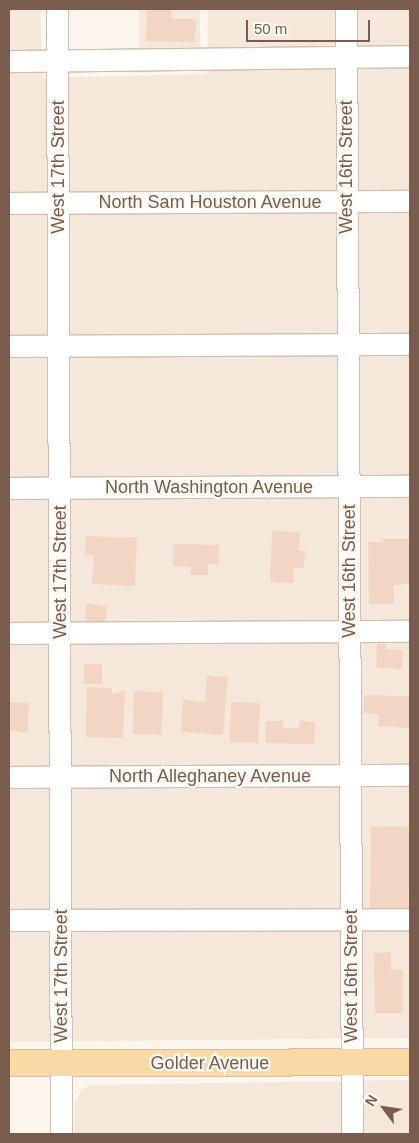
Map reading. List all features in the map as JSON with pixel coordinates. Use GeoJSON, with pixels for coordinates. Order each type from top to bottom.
{"type":"FeatureCollection","features":[{"type":"Feature","properties":{"kind":"main road","name":"Golder Avenue"},"geometry":{"type":"LineString","coordinates":[[9,1064],[410,1062]]}},
{"type":"Feature","properties":{"kind":"street","name":"West 17th Street"},"geometry":{"type":"LineString","coordinates":[[57,9],[61,1134]]}},
{"type":"Feature","properties":{"kind":"street","name":"West 16th Street"},"geometry":{"type":"LineString","coordinates":[[346,9],[352,1134]]}},
{"type":"Feature","properties":{"kind":"street"},"geometry":{"type":"LineString","coordinates":[[9,61],[410,56]]}},
{"type":"Feature","properties":{"kind":"street","name":"North Sam Houston Avenue"},"geometry":{"type":"LineString","coordinates":[[9,203],[410,201]]}},
{"type":"Feature","properties":{"kind":"street"},"geometry":{"type":"LineString","coordinates":[[9,346],[410,344]]}},
{"type":"Feature","properties":{"kind":"street","name":"North Washington Avenue"},"geometry":{"type":"LineString","coordinates":[[9,488],[410,486]]}},
{"type":"Feature","properties":{"kind":"street"},"geometry":{"type":"LineString","coordinates":[[9,633],[410,631]]}},
{"type":"Feature","properties":{"kind":"street","name":"North Alleghaney Avenue"},"geometry":{"type":"LineString","coordinates":[[9,777],[410,775]]}},
{"type":"Feature","properties":{"kind":"street"},"geometry":{"type":"LineString","coordinates":[[9,920],[410,918]]}},
{"type":"Feature","properties":{"kind":"shaded area"},"geometry":{"type":"Polygon","coordinates":[[[9,9],[40,9],[43,78],[207,74],[208,9],[410,9],[410,1038],[9,1042],[9,9]]]}},
{"type":"Feature","properties":{"kind":"shaded area"},"geometry":{"type":"Polygon","coordinates":[[[139,9],[200,9],[200,50],[139,50],[139,9]]]}},
{"type":"Feature","properties":{"kind":"shaded area"},"geometry":{"type":"Polygon","coordinates":[[[410,1080],[410,1134],[74,1134],[75,1103],[81,1090],[91,1085],[410,1080]]]}},
{"type":"Feature","properties":{"kind":"building"},"geometry":{"type":"Polygon","coordinates":[[[147,9],[171,9],[171,19],[196,19],[195,42],[146,41],[147,9]]]}},
{"type":"Feature","properties":{"kind":"building"},"geometry":{"type":"Polygon","coordinates":[[[272,531],[300,532],[299,551],[305,551],[304,568],[294,567],[293,583],[270,582],[272,531]]]}},
{"type":"Feature","properties":{"kind":"building"},"geometry":{"type":"Polygon","coordinates":[[[86,536],[137,538],[135,586],[92,584],[94,555],[85,555],[86,536]]]}},
{"type":"Feature","properties":{"kind":"building"},"geometry":{"type":"Polygon","coordinates":[[[381,539],[410,539],[410,584],[393,585],[394,604],[369,604],[368,542],[384,542],[381,539]]]}},
{"type":"Feature","properties":{"kind":"building"},"geometry":{"type":"Polygon","coordinates":[[[173,544],[219,545],[219,564],[208,564],[208,575],[191,575],[191,567],[173,566],[173,544]]]}},
{"type":"Feature","properties":{"kind":"building"},"geometry":{"type":"Polygon","coordinates":[[[86,604],[107,606],[105,629],[84,627],[86,604]]]}},
{"type":"Feature","properties":{"kind":"building"},"geometry":{"type":"Polygon","coordinates":[[[377,643],[386,644],[386,649],[403,650],[402,669],[376,668],[377,643]]]}},
{"type":"Feature","properties":{"kind":"building"},"geometry":{"type":"Polygon","coordinates":[[[84,664],[102,664],[102,684],[84,684],[84,664]]]}},
{"type":"Feature","properties":{"kind":"building"},"geometry":{"type":"Polygon","coordinates":[[[207,676],[228,677],[223,735],[181,732],[183,700],[205,702],[207,676]]]}},
{"type":"Feature","properties":{"kind":"building"},"geometry":{"type":"Polygon","coordinates":[[[87,687],[111,688],[112,694],[125,690],[123,738],[86,737],[87,687]]]}},
{"type":"Feature","properties":{"kind":"building"},"geometry":{"type":"Polygon","coordinates":[[[134,691],[163,692],[161,735],[132,734],[134,691]]]}},
{"type":"Feature","properties":{"kind":"building"},"geometry":{"type":"Polygon","coordinates":[[[364,695],[409,696],[409,728],[378,726],[379,714],[363,713],[364,695]]]}},
{"type":"Feature","properties":{"kind":"building"},"geometry":{"type":"Polygon","coordinates":[[[9,702],[29,703],[27,732],[9,731],[9,702]]]}},
{"type":"Feature","properties":{"kind":"building"},"geometry":{"type":"Polygon","coordinates":[[[231,702],[260,703],[259,743],[230,742],[231,702]]]}},
{"type":"Feature","properties":{"kind":"building"},"geometry":{"type":"Polygon","coordinates":[[[266,721],[283,721],[283,728],[299,728],[300,721],[315,722],[314,744],[265,743],[266,721]]]}},
{"type":"Feature","properties":{"kind":"building"},"geometry":{"type":"Polygon","coordinates":[[[371,826],[410,827],[408,914],[369,913],[371,826]]]}},
{"type":"Feature","properties":{"kind":"building"},"geometry":{"type":"Polygon","coordinates":[[[391,952],[391,970],[403,970],[403,1013],[375,1013],[374,953],[391,952]]]}}]}
